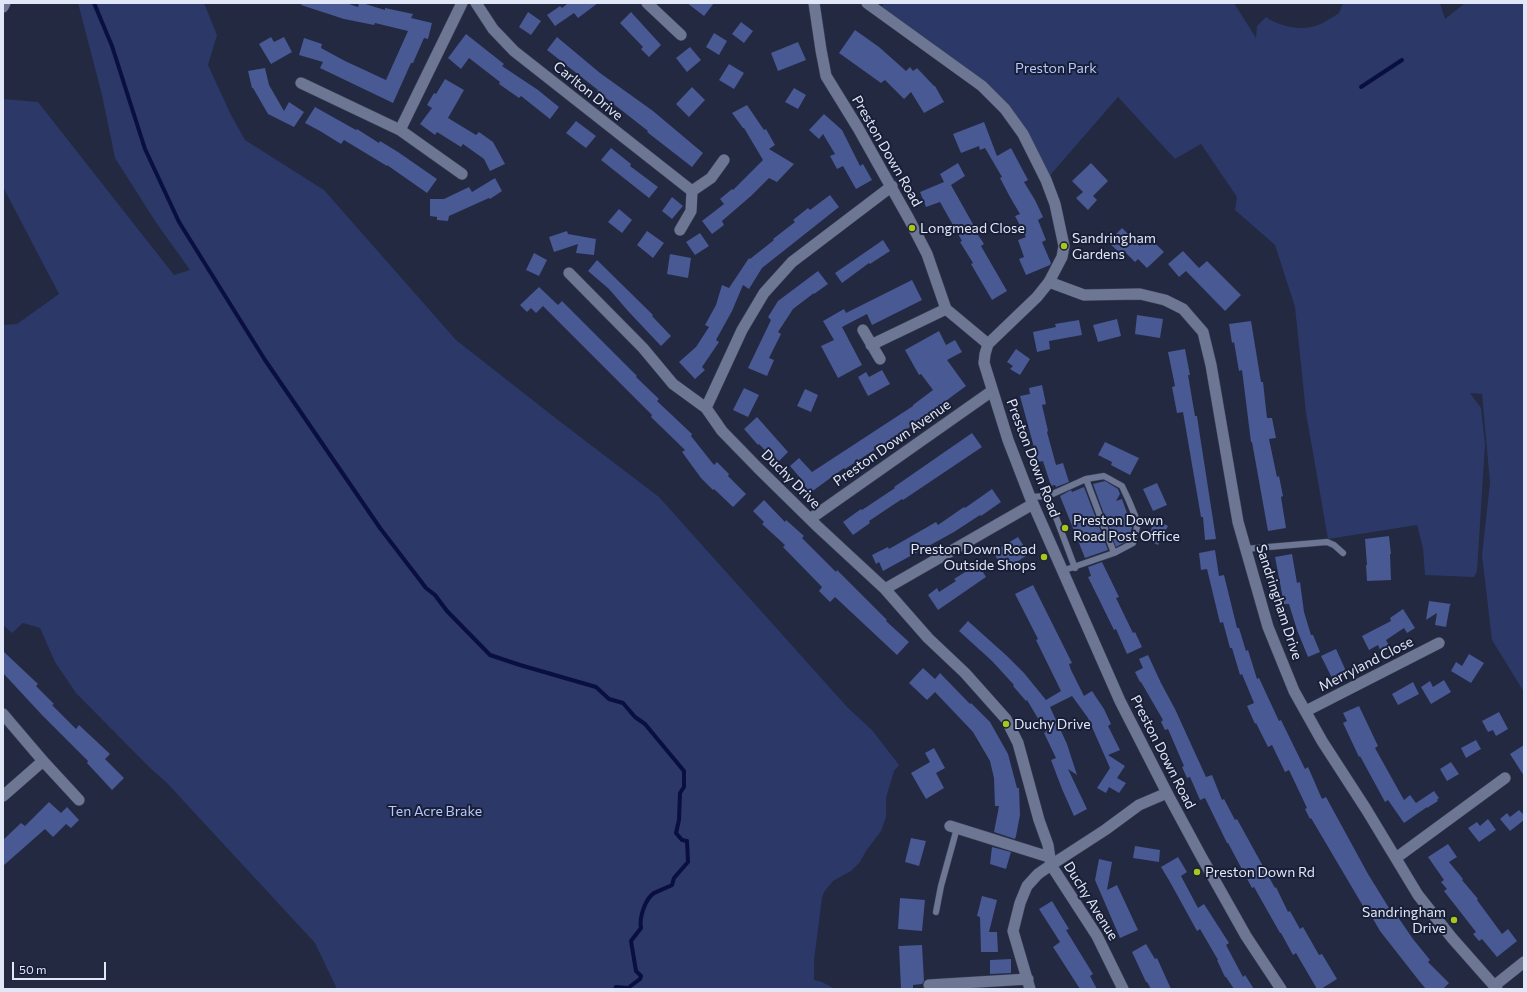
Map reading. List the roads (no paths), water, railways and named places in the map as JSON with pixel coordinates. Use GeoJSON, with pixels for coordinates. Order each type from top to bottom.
{"type":"FeatureCollection","features":[{"type":"Feature","properties":{"kind":"street"},"geometry":{"type":"LineString","coordinates":[[3,7],[5,3]]}},
{"type":"Feature","properties":{"kind":"street"},"geometry":{"type":"LineString","coordinates":[[400,130],[462,3]]}},
{"type":"Feature","properties":{"kind":"street","name":"Carlton Drive"},"geometry":{"type":"LineString","coordinates":[[476,3],[493,29],[514,51],[692,192]]}},
{"type":"Feature","properties":{"kind":"street"},"geometry":{"type":"LineString","coordinates":[[647,3],[680,35]]}},
{"type":"Feature","properties":{"kind":"street","name":"Preston Down Road"},"geometry":{"type":"LineString","coordinates":[[814,3],[826,76],[892,186],[927,254],[946,309]]}},
{"type":"Feature","properties":{"kind":"street"},"geometry":{"type":"LineString","coordinates":[[867,3],[982,86],[1005,109],[1024,134],[1046,180],[1055,204],[1064,246],[1062,257],[1049,282],[1037,298],[988,344],[946,309],[871,344]]}},
{"type":"Feature","properties":{"kind":"street"},"geometry":{"type":"LineString","coordinates":[[301,83],[400,130],[462,174]]}},
{"type":"Feature","properties":{"kind":"street"},"geometry":{"type":"LineString","coordinates":[[680,230],[691,211],[692,192],[711,178],[724,160]]}},
{"type":"Feature","properties":{"kind":"street"},"geometry":{"type":"LineString","coordinates":[[706,408],[742,330],[764,293],[792,262],[892,186]]}},
{"type":"Feature","properties":{"kind":"street","name":"Duchy Drive"},"geometry":{"type":"LineString","coordinates":[[569,273],[643,348],[673,384],[706,408],[722,431],[810,519],[885,589],[928,638],[965,673],[1006,719],[1018,743],[1048,846],[1050,861]]}},
{"type":"Feature","properties":{"kind":"street","name":"Sandringham Drive"},"geometry":{"type":"LineString","coordinates":[[1049,282],[1084,295],[1140,294],[1165,300],[1183,309],[1202,332],[1211,365],[1238,522],[1268,626],[1294,692],[1322,741],[1418,895],[1452,938],[1495,987]]}},
{"type":"Feature","properties":{"kind":"street"},"geometry":{"type":"LineString","coordinates":[[863,330],[880,359]]}},
{"type":"Feature","properties":{"kind":"street","name":"Preston Down Road"},"geometry":{"type":"LineString","coordinates":[[988,344],[984,354],[984,363],[992,391],[1031,500],[1120,701],[1167,793],[1246,936],[1281,989]]}},
{"type":"Feature","properties":{"kind":"street","name":"Preston Down Avenue"},"geometry":{"type":"LineString","coordinates":[[810,519],[992,391]]}},
{"type":"Feature","properties":{"kind":"street"},"geometry":{"type":"LineString","coordinates":[[885,589],[1031,500]]}},
{"type":"Feature","properties":{"kind":"street","name":"Merryland Close"},"geometry":{"type":"LineString","coordinates":[[1306,711],[1439,643]]}},
{"type":"Feature","properties":{"kind":"street"},"geometry":{"type":"LineString","coordinates":[[3,714],[79,800]]}},
{"type":"Feature","properties":{"kind":"street"},"geometry":{"type":"LineString","coordinates":[[3,796],[43,761]]}},
{"type":"Feature","properties":{"kind":"street"},"geometry":{"type":"LineString","coordinates":[[1396,858],[1505,778]]}},
{"type":"Feature","properties":{"kind":"street","name":"Duchy Avenue"},"geometry":{"type":"LineString","coordinates":[[1123,989],[1097,936],[1050,861],[1106,830],[1139,805],[1167,793]]}},
{"type":"Feature","properties":{"kind":"street"},"geometry":{"type":"LineString","coordinates":[[929,985],[1029,984],[1013,930],[1020,903],[1027,886],[1050,861],[953,827]]}},
{"type":"Feature","properties":{"kind":"street"},"geometry":{"type":"LineString","coordinates":[[1495,987],[1524,962]]}},
{"type":"Feature","properties":{"kind":"lane"},"geometry":{"type":"LineString","coordinates":[[1031,500],[1048,496],[1086,479],[1104,476],[1122,486],[1138,523],[1133,544],[1075,568],[1062,571]]}},
{"type":"Feature","properties":{"kind":"lane"},"geometry":{"type":"LineString","coordinates":[[1086,479],[1114,553]]}},
{"type":"Feature","properties":{"kind":"lane"},"geometry":{"type":"LineString","coordinates":[[1048,496],[1075,568]]}},
{"type":"Feature","properties":{"kind":"lane"},"geometry":{"type":"LineString","coordinates":[[1245,549],[1327,542],[1334,545],[1343,553]]}},
{"type":"Feature","properties":{"kind":"lane"},"geometry":{"type":"LineString","coordinates":[[936,912],[953,827]]}},
{"type":"Feature","properties":{"kind":"waterway"},"geometry":{"type":"LineString","coordinates":[[94,3],[112,46],[145,149],[179,222],[265,360],[380,528],[426,588],[435,595],[447,611],[490,655],[596,687],[609,699],[623,703],[635,717],[645,724],[684,771],[684,787],[680,793],[679,820],[676,833],[682,840],[687,841],[688,862],[674,878],[672,885],[654,893],[645,904],[641,919],[641,928],[631,941],[636,971],[641,976],[640,979],[628,988],[616,987],[615,989]]}},
{"type":"Feature","properties":{"kind":"waterway"},"geometry":{"type":"LineString","coordinates":[[1361,87],[1402,60]]}},
{"type":"Feature","properties":{"kind":"place","name":"Longmead Close"},"geometry":{"type":"Point","coordinates":[912,228]}},
{"type":"Feature","properties":{"kind":"place","name":"Sandringham Gardens"},"geometry":{"type":"Point","coordinates":[1064,246]}},
{"type":"Feature","properties":{"kind":"place","name":"Preston Down Road Post Office"},"geometry":{"type":"Point","coordinates":[1065,528]}},
{"type":"Feature","properties":{"kind":"place","name":"Preston Down Road Outside Shops"},"geometry":{"type":"Point","coordinates":[1044,557]}},
{"type":"Feature","properties":{"kind":"place","name":"Duchy Drive"},"geometry":{"type":"Point","coordinates":[1006,724]}},
{"type":"Feature","properties":{"kind":"place","name":"Preston Down Rd"},"geometry":{"type":"Point","coordinates":[1197,872]}},
{"type":"Feature","properties":{"kind":"place","name":"Sandringham Drive"},"geometry":{"type":"Point","coordinates":[1454,920]}},
{"type":"Feature","properties":{"kind":"park label","name":"Preston Park"},"geometry":{"type":"Point","coordinates":[1056,68]}},
{"type":"Feature","properties":{"kind":"park label","name":"Ten Acre Brake"},"geometry":{"type":"Point","coordinates":[435,811]}}]}
